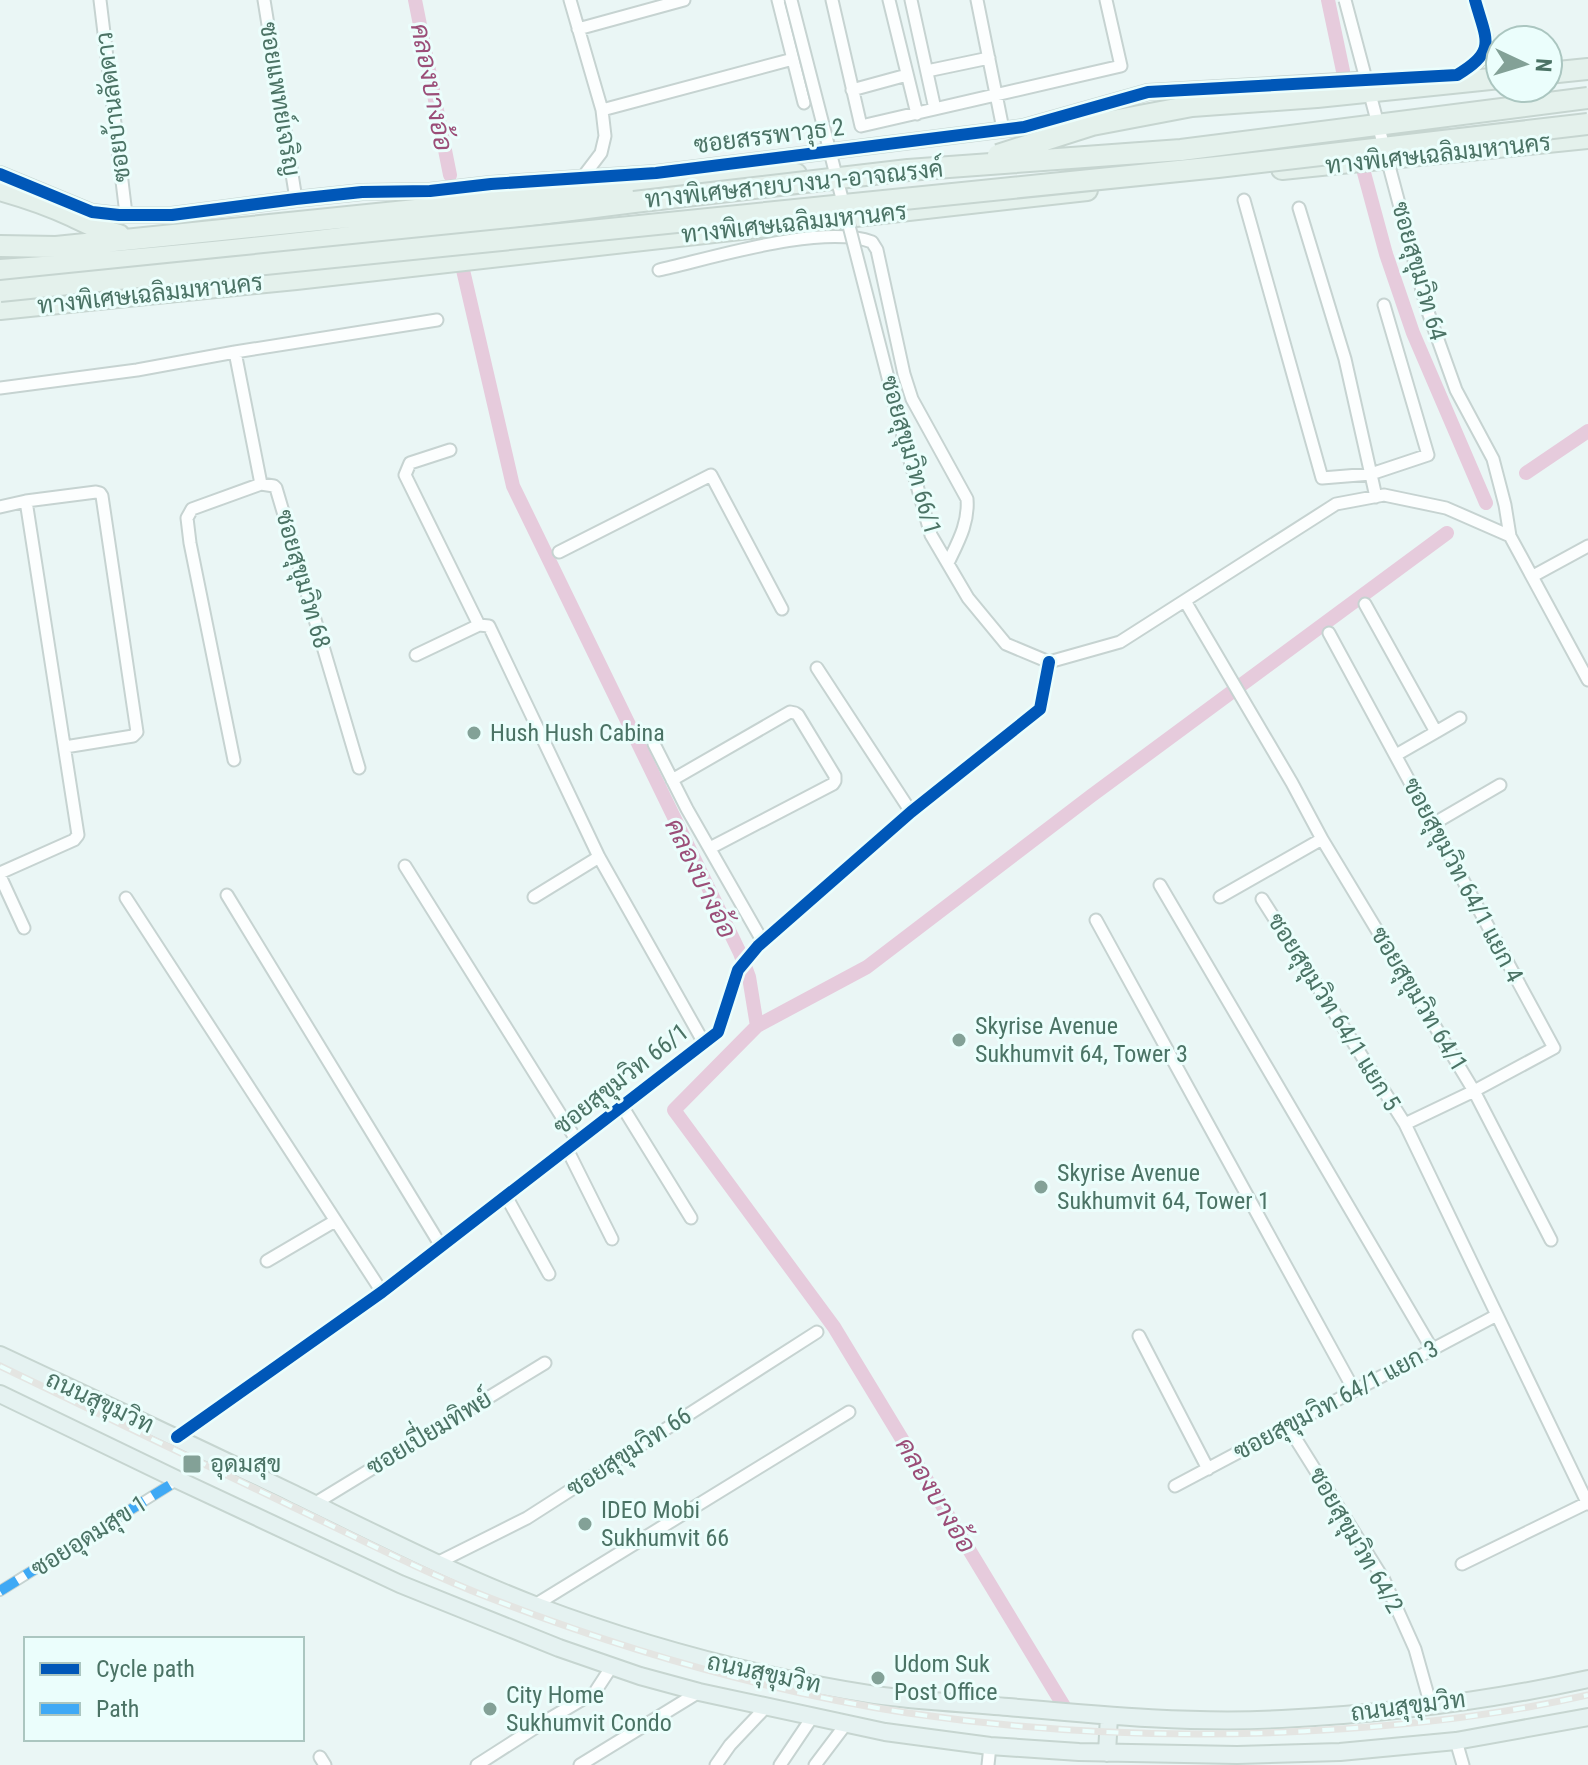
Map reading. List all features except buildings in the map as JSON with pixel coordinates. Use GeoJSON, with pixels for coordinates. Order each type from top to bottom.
{"type":"FeatureCollection","features":[{"type":"Feature","properties":{"kind":"highway"},"geometry":{"type":"LineString","coordinates":[[1564,71],[1588,69]]}},
{"type":"Feature","properties":{"kind":"highway"},"geometry":{"type":"LineString","coordinates":[[968,164],[1092,125],[1192,106],[1484,80]]}},
{"type":"Feature","properties":{"kind":"highway","name":"ทางพิเศษสายบางนา-อาจณรงค์"},"geometry":{"type":"LineString","coordinates":[[0,270],[362,237],[736,189],[968,164],[1181,150],[1588,98]]}},
{"type":"Feature","properties":{"kind":"highway","name":"ทางพิเศษเฉลิมมหานคร"},"geometry":{"type":"LineString","coordinates":[[0,246],[56,247],[611,190],[987,157],[1173,146],[1588,105]]}},
{"type":"Feature","properties":{"kind":"highway","name":"ทางพิเศษสายบางนา-อาจณรงค์"},"geometry":{"type":"LineString","coordinates":[[0,291],[1218,167],[1588,124]]}},
{"type":"Feature","properties":{"kind":"highway","name":"ทางพิเศษเฉลิมมหานคร"},"geometry":{"type":"LineString","coordinates":[[0,309],[1588,138]]}},
{"type":"Feature","properties":{"kind":"highway"},"geometry":{"type":"LineString","coordinates":[[0,190],[34,200],[96,229],[138,239]]}},
{"type":"Feature","properties":{"kind":"highway"},"geometry":{"type":"LineString","coordinates":[[0,318],[73,302]]}},
{"type":"Feature","properties":{"kind":"main road","name":"ถนนสุขุมวิท"},"geometry":{"type":"LineString","coordinates":[[0,1355],[437,1563],[535,1605],[695,1657],[772,1677],[880,1696],[1109,1716],[1197,1719],[1279,1719],[1431,1706],[1588,1679]]}},
{"type":"Feature","properties":{"kind":"main road","name":"ถนนสุขุมวิท"},"geometry":{"type":"LineString","coordinates":[[0,1394],[400,1584],[530,1637],[699,1692],[885,1732],[1107,1759],[1340,1752],[1456,1741],[1588,1717]]}},
{"type":"Feature","properties":{"kind":"main road"},"geometry":{"type":"LineString","coordinates":[[1107,1759],[1109,1716]]}},
{"type":"Feature","properties":{"kind":"street","name":"ซอยบ้านลัดดาว"},"geometry":{"type":"LineString","coordinates":[[100,0],[126,214]]}},
{"type":"Feature","properties":{"kind":"street","name":"ซอยแพทย์เจริญ"},"geometry":{"type":"LineString","coordinates":[[264,0],[296,199]]}},
{"type":"Feature","properties":{"kind":"street"},"geometry":{"type":"LineString","coordinates":[[570,0],[602,110],[605,136],[601,153],[582,178]]}},
{"type":"Feature","properties":{"kind":"street"},"geometry":{"type":"LineString","coordinates":[[578,29],[684,0]]}},
{"type":"Feature","properties":{"kind":"street"},"geometry":{"type":"LineString","coordinates":[[778,0],[804,103]]}},
{"type":"Feature","properties":{"kind":"street","name":"ซอยสุขุมวิท 66/1"},"geometry":{"type":"LineString","coordinates":[[177,1437],[382,1292],[718,1032],[738,970],[760,944],[911,812],[1040,709],[1049,662],[1006,644],[968,598],[931,535],[791,0]]}},
{"type":"Feature","properties":{"kind":"street"},"geometry":{"type":"LineString","coordinates":[[832,0],[861,126],[1121,66],[1106,0]]}},
{"type":"Feature","properties":{"kind":"street"},"geometry":{"type":"LineString","coordinates":[[889,0],[917,114]]}},
{"type":"Feature","properties":{"kind":"street"},"geometry":{"type":"LineString","coordinates":[[911,0],[935,109]]}},
{"type":"Feature","properties":{"kind":"street"},"geometry":{"type":"LineString","coordinates":[[977,0],[1003,129]]}},
{"type":"Feature","properties":{"kind":"street","name":"ซอยสุขุมวิท 64"},"geometry":{"type":"LineString","coordinates":[[1345,0],[1427,309],[1456,390],[1493,459],[1510,536],[1588,680]]}},
{"type":"Feature","properties":{"kind":"street","name":"ซอยสรรพาวุธ 2"},"geometry":{"type":"LineString","coordinates":[[0,174],[92,212],[172,215],[362,192],[430,191],[656,173],[1024,127],[1148,92],[1457,75],[1482,56],[1487,43],[1475,0]]}},
{"type":"Feature","properties":{"kind":"street"},"geometry":{"type":"LineString","coordinates":[[927,71],[989,58]]}},
{"type":"Feature","properties":{"kind":"street"},"geometry":{"type":"LineString","coordinates":[[602,110],[793,59]]}},
{"type":"Feature","properties":{"kind":"street"},"geometry":{"type":"LineString","coordinates":[[852,90],[907,75]]}},
{"type":"Feature","properties":{"kind":"street"},"geometry":{"type":"LineString","coordinates":[[1244,200],[1322,478],[1371,474],[1428,455],[1384,305]]}},
{"type":"Feature","properties":{"kind":"street"},"geometry":{"type":"LineString","coordinates":[[1299,208],[1345,359],[1376,497]]}},
{"type":"Feature","properties":{"kind":"street"},"geometry":{"type":"LineString","coordinates":[[659,270],[783,242],[843,236],[872,242],[877,250],[912,399],[967,499],[964,527],[948,563]]}},
{"type":"Feature","properties":{"kind":"street"},"geometry":{"type":"LineString","coordinates":[[0,388],[137,370],[437,320]]}},
{"type":"Feature","properties":{"kind":"street","name":"ซอยสุขุมวิท 68"},"geometry":{"type":"LineString","coordinates":[[235,352],[261,484],[274,486],[278,493],[359,768]]}},
{"type":"Feature","properties":{"kind":"street"},"geometry":{"type":"LineString","coordinates":[[450,450],[410,463],[405,475],[479,625]]}},
{"type":"Feature","properties":{"kind":"street"},"geometry":{"type":"LineString","coordinates":[[559,552],[711,475],[782,609]]}},
{"type":"Feature","properties":{"kind":"street"},"geometry":{"type":"LineString","coordinates":[[234,760],[187,518],[192,509],[261,484]]}},
{"type":"Feature","properties":{"kind":"street"},"geometry":{"type":"LineString","coordinates":[[0,507],[96,492],[102,496],[137,732],[133,736],[65,747]]}},
{"type":"Feature","properties":{"kind":"street"},"geometry":{"type":"LineString","coordinates":[[1049,662],[1120,642],[1336,504],[1384,495],[1446,508],[1510,536]]}},
{"type":"Feature","properties":{"kind":"street"},"geometry":{"type":"LineString","coordinates":[[24,928],[0,874],[74,840],[78,835],[26,501]]}},
{"type":"Feature","properties":{"kind":"street"},"geometry":{"type":"LineString","coordinates":[[1533,576],[1588,546]]}},
{"type":"Feature","properties":{"kind":"street","name":"ซอยสุขุมวิท 64/1"},"geometry":{"type":"LineString","coordinates":[[1185,601],[1322,839],[1474,1091],[1405,1124]]}},
{"type":"Feature","properties":{"kind":"street"},"geometry":{"type":"LineString","coordinates":[[1365,604],[1436,732]]}},
{"type":"Feature","properties":{"kind":"street"},"geometry":{"type":"LineString","coordinates":[[416,655],[479,625],[489,626],[599,857],[704,1043]]}},
{"type":"Feature","properties":{"kind":"street","name":"ซอยสุขุมวิท 64/1 แยก 4"},"geometry":{"type":"LineString","coordinates":[[1329,633],[1554,1048],[1474,1091]]}},
{"type":"Feature","properties":{"kind":"street"},"geometry":{"type":"LineString","coordinates":[[817,668],[911,812]]}},
{"type":"Feature","properties":{"kind":"street"},"geometry":{"type":"LineString","coordinates":[[672,780],[790,712],[798,715],[835,776],[833,784],[710,848]]}},
{"type":"Feature","properties":{"kind":"street"},"geometry":{"type":"LineString","coordinates":[[1396,755],[1460,718]]}},
{"type":"Feature","properties":{"kind":"street"},"geometry":{"type":"LineString","coordinates":[[654,744],[760,944]]}},
{"type":"Feature","properties":{"kind":"street"},"geometry":{"type":"LineString","coordinates":[[1433,824],[1500,785]]}},
{"type":"Feature","properties":{"kind":"street"},"geometry":{"type":"LineString","coordinates":[[1220,897],[1322,839]]}},
{"type":"Feature","properties":{"kind":"street"},"geometry":{"type":"LineString","coordinates":[[534,897],[599,857]]}},
{"type":"Feature","properties":{"kind":"street","name":"ซอยสุขุมวิท 66/1"},"geometry":{"type":"LineString","coordinates":[[405,866],[572,1145]]}},
{"type":"Feature","properties":{"kind":"street"},"geometry":{"type":"LineString","coordinates":[[1160,885],[1432,1349]]}},
{"type":"Feature","properties":{"kind":"street"},"geometry":{"type":"LineString","coordinates":[[227,895],[441,1246]]}},
{"type":"Feature","properties":{"kind":"street"},"geometry":{"type":"LineString","coordinates":[[126,898],[382,1292]]}},
{"type":"Feature","properties":{"kind":"street","name":"ซอยสุขุมวิท 64/1 แยก 5"},"geometry":{"type":"LineString","coordinates":[[1262,899],[1405,1124]]}},
{"type":"Feature","properties":{"kind":"street"},"geometry":{"type":"LineString","coordinates":[[1096,920],[1354,1390]]}},
{"type":"Feature","properties":{"kind":"street"},"geometry":{"type":"LineString","coordinates":[[1474,1091],[1551,1240]]}},
{"type":"Feature","properties":{"kind":"street"},"geometry":{"type":"LineString","coordinates":[[622,1106],[691,1218]]}},
{"type":"Feature","properties":{"kind":"street"},"geometry":{"type":"LineString","coordinates":[[1405,1124],[1588,1503],[1462,1564]]}},
{"type":"Feature","properties":{"kind":"street"},"geometry":{"type":"LineString","coordinates":[[572,1145],[612,1239]]}},
{"type":"Feature","properties":{"kind":"street"},"geometry":{"type":"LineString","coordinates":[[506,1196],[549,1274]]}},
{"type":"Feature","properties":{"kind":"street"},"geometry":{"type":"LineString","coordinates":[[267,1261],[335,1221]]}},
{"type":"Feature","properties":{"kind":"street","name":"ซอยสุขุมวิท 64/1 แยก 3"},"geometry":{"type":"LineString","coordinates":[[1175,1486],[1497,1315]]}},
{"type":"Feature","properties":{"kind":"street","name":"ซอยสุขุมวิท 66"},"geometry":{"type":"LineString","coordinates":[[437,1563],[527,1518],[817,1332]]}},
{"type":"Feature","properties":{"kind":"street"},"geometry":{"type":"LineString","coordinates":[[1139,1336],[1208,1469]]}},
{"type":"Feature","properties":{"kind":"street","name":"ซอยเปี่ยมทิพย์"},"geometry":{"type":"LineString","coordinates":[[314,1504],[545,1363]]}},
{"type":"Feature","properties":{"kind":"street"},"geometry":{"type":"LineString","coordinates":[[535,1605],[849,1412]]}},
{"type":"Feature","properties":{"kind":"street","name":"ซอยสุขุมวิท 64/2"},"geometry":{"type":"LineString","coordinates":[[1287,1425],[1384,1580],[1415,1649],[1431,1706]]}},
{"type":"Feature","properties":{"kind":"street","name":"ซอยอุดมสุข 1"},"geometry":{"type":"LineString","coordinates":[[0,1591],[178,1480]]}},
{"type":"Feature","properties":{"kind":"street"},"geometry":{"type":"LineString","coordinates":[[477,1765],[595,1692],[612,1666]]}},
{"type":"Feature","properties":{"kind":"street"},"geometry":{"type":"LineString","coordinates":[[580,1765],[699,1692]]}},
{"type":"Feature","properties":{"kind":"street"},"geometry":{"type":"LineString","coordinates":[[716,1765],[730,1745],[766,1707]]}},
{"type":"Feature","properties":{"kind":"street"},"geometry":{"type":"LineString","coordinates":[[780,1765],[813,1716]]}},
{"type":"Feature","properties":{"kind":"street"},"geometry":{"type":"LineString","coordinates":[[815,1765],[846,1724]]}},
{"type":"Feature","properties":{"kind":"street"},"geometry":{"type":"LineString","coordinates":[[1456,1741],[1463,1765]]}},
{"type":"Feature","properties":{"kind":"street"},"geometry":{"type":"LineString","coordinates":[[988,1765],[990,1746]]}},
{"type":"Feature","properties":{"kind":"waterway","name":"คลองบางอ้อ"},"geometry":{"type":"LineString","coordinates":[[415,0],[450,175]]}},
{"type":"Feature","properties":{"kind":"waterway"},"geometry":{"type":"LineString","coordinates":[[1328,0],[1343,71]]}},
{"type":"Feature","properties":{"kind":"waterway"},"geometry":{"type":"LineString","coordinates":[[1363,169],[1386,254],[1413,333],[1486,503]]}},
{"type":"Feature","properties":{"kind":"waterway","name":"คลองบางอ้อ"},"geometry":{"type":"LineString","coordinates":[[463,270],[513,486],[749,977],[757,1026],[674,1110],[834,1327],[1065,1708]]}},
{"type":"Feature","properties":{"kind":"waterway"},"geometry":{"type":"LineString","coordinates":[[1526,473],[1588,431]]}},
{"type":"Feature","properties":{"kind":"waterway"},"geometry":{"type":"LineString","coordinates":[[757,1026],[867,967],[1091,796],[1447,533]]}},
{"type":"Feature","properties":{"kind":"railway"},"geometry":{"type":"LineString","coordinates":[[0,1366],[465,1588],[592,1635],[696,1667],[854,1704],[960,1720],[1063,1730],[1220,1734],[1390,1725],[1489,1714],[1588,1695]]}},
{"type":"Feature","properties":{"kind":"marked path"},"geometry":{"type":"LineString","coordinates":[[0,1591],[178,1480]]}},
{"type":"Feature","properties":{"kind":"cycle path"},"geometry":{"type":"LineString","coordinates":[[0,174],[92,212],[172,215],[362,192],[430,191],[656,173],[1024,127],[1148,92],[1457,75],[1479,59],[1486,44],[1475,0]]}},
{"type":"Feature","properties":{"kind":"cycle path"},"geometry":{"type":"LineString","coordinates":[[177,1437],[382,1292],[718,1032],[738,970],[758,946],[911,812],[1040,709],[1049,662]]}},
{"type":"Feature","properties":{"kind":"place","name":"Hush Hush Cabina"},"geometry":{"type":"Point","coordinates":[474,733]}},
{"type":"Feature","properties":{"kind":"place","name":"Skyrise Avenue Sukhumvit 64, Tower 3"},"geometry":{"type":"Point","coordinates":[959,1040]}},
{"type":"Feature","properties":{"kind":"place","name":"Skyrise Avenue Sukhumvit 64, Tower 1"},"geometry":{"type":"Point","coordinates":[1041,1187]}},
{"type":"Feature","properties":{"kind":"place","name":"อุดมสุข"},"geometry":{"type":"Point","coordinates":[192,1464]}},
{"type":"Feature","properties":{"kind":"place","name":"IDEO Mobi Sukhumvit 66"},"geometry":{"type":"Point","coordinates":[585,1524]}},
{"type":"Feature","properties":{"kind":"place","name":"Udom Suk Post Office"},"geometry":{"type":"Point","coordinates":[878,1678]}},
{"type":"Feature","properties":{"kind":"place","name":"City Home Sukhumvit Condo"},"geometry":{"type":"Point","coordinates":[490,1709]}}]}
